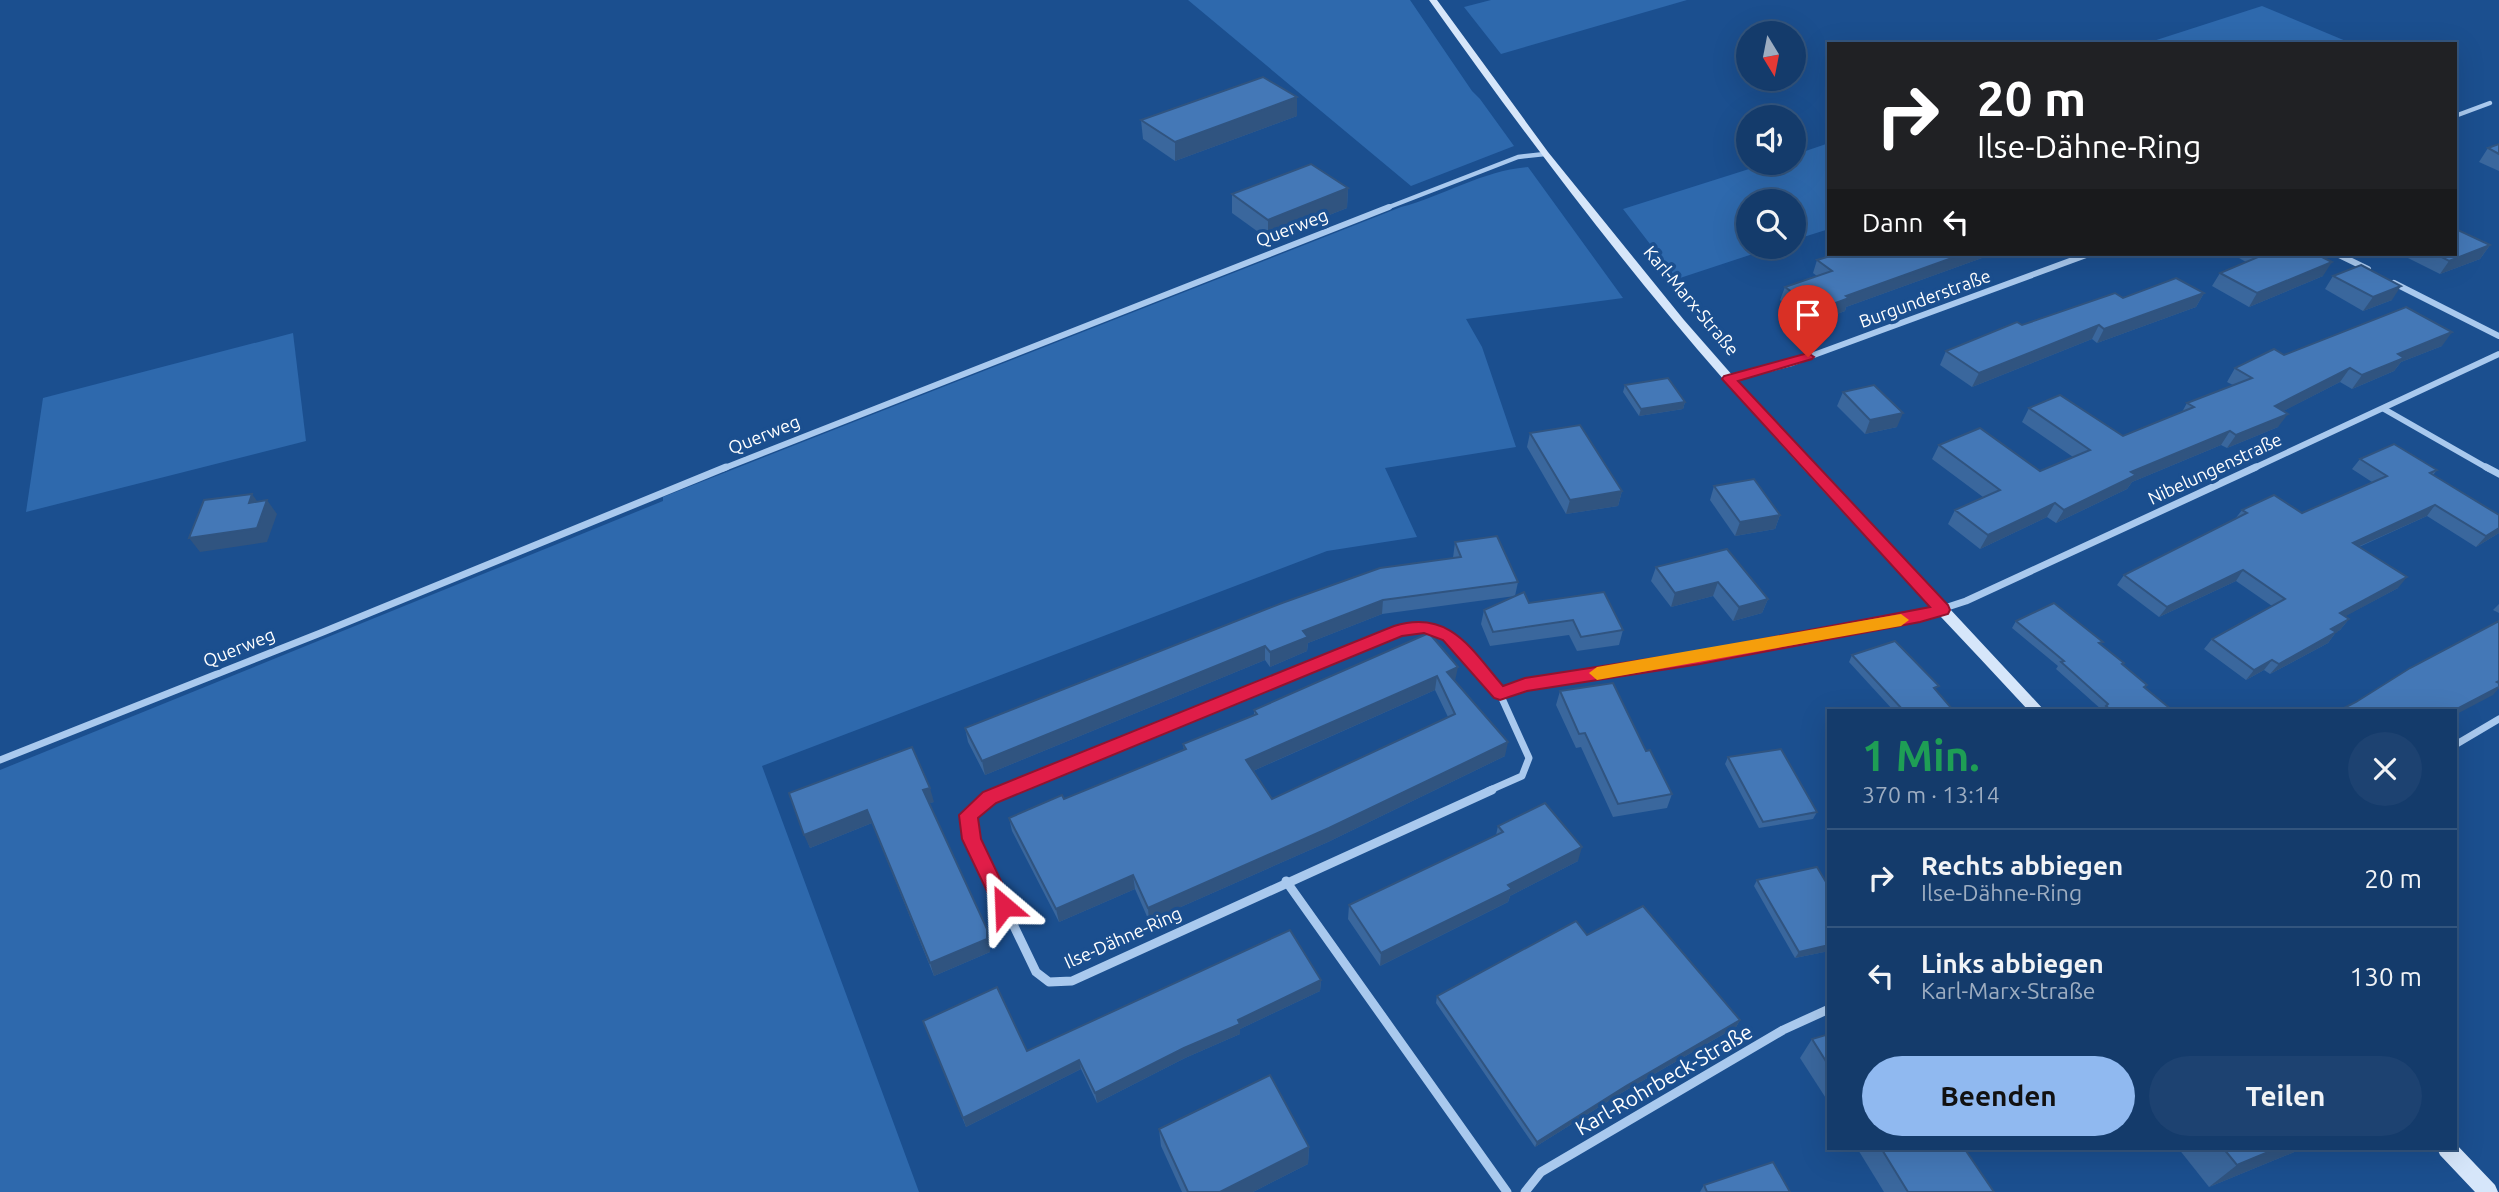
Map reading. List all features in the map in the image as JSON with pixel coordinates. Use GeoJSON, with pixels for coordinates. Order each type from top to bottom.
{"type":"FeatureCollection","features":[{"type":"Feature","properties":{"kind":"main road","name":"Karl-Marx-Straße"},"geometry":{"type":"LineString","coordinates":[[1433,0],[1545,154],[1729,379],[2036,709]]}},
{"type":"Feature","properties":{"kind":"main road"},"geometry":{"type":"LineString","coordinates":[[2449,1150],[2488,1192]]}},
{"type":"Feature","properties":{"kind":"street"},"geometry":{"type":"LineString","coordinates":[[2457,115],[2490,103]]}},
{"type":"Feature","properties":{"kind":"street","name":"Querweg"},"geometry":{"type":"LineString","coordinates":[[0,760],[323,632],[672,488],[1114,313],[1518,157],[1545,154]]}},
{"type":"Feature","properties":{"kind":"street","name":"Burgunderstraße"},"geometry":{"type":"LineString","coordinates":[[1729,379],[1792,363],[2084,256]]}},
{"type":"Feature","properties":{"kind":"street"},"geometry":{"type":"LineString","coordinates":[[2341,256],[2374,273]]}},
{"type":"Feature","properties":{"kind":"street"},"geometry":{"type":"LineString","coordinates":[[2387,279],[2499,337]]}},
{"type":"Feature","properties":{"kind":"street","name":"Nibelungenstraße"},"geometry":{"type":"LineString","coordinates":[[1942,610],[2499,354]]}},
{"type":"Feature","properties":{"kind":"street"},"geometry":{"type":"LineString","coordinates":[[2384,409],[2499,474]]}},
{"type":"Feature","properties":{"kind":"street"},"geometry":{"type":"LineString","coordinates":[[1500,694],[1525,685],[1700,657],[1920,617],[1942,610]]}},
{"type":"Feature","properties":{"kind":"street","name":"Ilse-Dähne-Ring"},"geometry":{"type":"LineString","coordinates":[[1425,627],[1449,636],[1500,694],[1529,758],[1522,776],[1286,881],[1072,981],[1049,982],[1036,972],[972,839],[968,815],[989,797],[1399,630],[1425,627]]}},
{"type":"Feature","properties":{"kind":"street"},"geometry":{"type":"LineString","coordinates":[[2457,744],[2499,719]]}},
{"type":"Feature","properties":{"kind":"street"},"geometry":{"type":"LineString","coordinates":[[1286,881],[1507,1192]]}},
{"type":"Feature","properties":{"kind":"street","name":"Karl-Rohrbeck-Straße"},"geometry":{"type":"LineString","coordinates":[[1525,1192],[1541,1172],[1783,1030],[1827,1010]]}},
{"type":"Feature","properties":{"kind":"shaded area"},"geometry":{"type":"Polygon","coordinates":[[[1188,0],[1410,0],[1472,91],[1514,146],[1411,186],[1188,0]]]}},
{"type":"Feature","properties":{"kind":"shaded area"},"geometry":{"type":"Polygon","coordinates":[[[1491,0],[1687,0],[1501,54],[1464,7],[1491,0]]]}},
{"type":"Feature","properties":{"kind":"shaded area"},"geometry":{"type":"Polygon","coordinates":[[[2262,6],[2348,42],[2150,42],[2262,6]]]}},
{"type":"Feature","properties":{"kind":"shaded area"},"geometry":{"type":"Polygon","coordinates":[[[1827,144],[1827,230],[1806,236],[1806,189],[1736,189],[1738,259],[1677,279],[1623,209],[1736,173],[1806,175],[1806,151],[1827,144]]]}},
{"type":"Feature","properties":{"kind":"shaded area"},"geometry":{"type":"Polygon","coordinates":[[[1528,167],[1623,298],[1466,319],[1482,347],[1516,447],[1385,468],[1417,537],[1327,551],[762,766],[919,1192],[0,1192],[0,770],[663,501],[663,497],[1401,207],[1480,178],[1528,167]]]}},
{"type":"Feature","properties":{"kind":"shaded area"},"geometry":{"type":"Polygon","coordinates":[[[293,333],[306,441],[26,512],[43,398],[293,333]]]}},
{"type":"Feature","properties":{"kind":"building"},"geometry":{"type":"Polygon","coordinates":[[[1263,77],[1297,97],[1175,142],[1141,120],[1263,77]]]}},
{"type":"Feature","properties":{"kind":"building"},"geometry":{"type":"Polygon","coordinates":[[[2499,144],[2499,154],[2488,148],[2499,144]]]}},
{"type":"Feature","properties":{"kind":"building"},"geometry":{"type":"Polygon","coordinates":[[[1311,164],[1348,188],[1268,220],[1232,194],[1311,164]]]}},
{"type":"Feature","properties":{"kind":"building"},"geometry":{"type":"Polygon","coordinates":[[[2457,230],[2490,245],[2449,261],[2440,256],[2457,256],[2457,230]]]}},
{"type":"Feature","properties":{"kind":"building"},"geometry":{"type":"Polygon","coordinates":[[[1830,256],[1957,256],[1846,296],[1849,298],[1817,310],[1785,287],[1832,271],[1817,260],[1830,256]]]}},
{"type":"Feature","properties":{"kind":"building"},"geometry":{"type":"Polygon","coordinates":[[[2260,256],[2320,256],[2332,262],[2257,293],[2220,273],[2260,256]]]}},
{"type":"Feature","properties":{"kind":"building"},"geometry":{"type":"Polygon","coordinates":[[[2361,265],[2401,286],[2373,297],[2333,276],[2361,265]]]}},
{"type":"Feature","properties":{"kind":"building"},"geometry":{"type":"Polygon","coordinates":[[[2176,278],[2204,293],[2104,329],[2099,325],[1979,373],[1946,351],[2017,322],[2022,325],[2115,293],[2123,298],[2176,278]]]}},
{"type":"Feature","properties":{"kind":"building"},"geometry":{"type":"Polygon","coordinates":[[[2406,307],[2452,332],[2398,354],[2404,358],[2362,375],[2350,368],[2275,406],[2288,414],[2236,435],[2230,431],[2131,472],[2136,475],[2064,510],[2055,503],[1988,535],[1955,510],[2000,490],[1939,445],[1980,428],[2040,471],[2090,450],[2029,408],[2060,395],[2123,436],[2194,407],[2187,403],[2252,378],[2235,368],[2274,349],[2284,355],[2406,307]]]}},
{"type":"Feature","properties":{"kind":"building"},"geometry":{"type":"Polygon","coordinates":[[[1668,378],[1685,402],[1641,409],[1625,385],[1668,378]]]}},
{"type":"Feature","properties":{"kind":"building"},"geometry":{"type":"Polygon","coordinates":[[[1874,385],[1903,413],[1870,420],[1843,392],[1874,385]]]}},
{"type":"Feature","properties":{"kind":"building"},"geometry":{"type":"Polygon","coordinates":[[[1580,425],[1622,491],[1570,500],[1530,433],[1580,425]]]}},
{"type":"Feature","properties":{"kind":"building"},"geometry":{"type":"Polygon","coordinates":[[[2394,444],[2437,470],[2430,473],[2499,515],[2499,528],[2486,536],[2435,505],[2353,543],[2407,577],[2340,613],[2349,619],[2331,629],[2336,632],[2279,664],[2272,660],[2254,670],[2212,639],[2285,599],[2243,570],[2167,607],[2124,575],[2247,513],[2242,510],[2274,495],[2302,513],[2387,476],[2360,459],[2394,444]]]}},
{"type":"Feature","properties":{"kind":"building"},"geometry":{"type":"Polygon","coordinates":[[[1754,479],[1780,515],[1740,522],[1714,486],[1754,479]]]}},
{"type":"Feature","properties":{"kind":"building"},"geometry":{"type":"Polygon","coordinates":[[[252,494],[249,503],[267,500],[257,528],[189,538],[204,500],[252,494]]]}},
{"type":"Feature","properties":{"kind":"building"},"geometry":{"type":"Polygon","coordinates":[[[1497,536],[1518,582],[1383,600],[1303,631],[1308,637],[1270,652],[1265,646],[982,761],[965,728],[1282,603],[1380,568],[1461,557],[1455,542],[1497,536]]]}},
{"type":"Feature","properties":{"kind":"building"},"geometry":{"type":"Polygon","coordinates":[[[1727,549],[1768,599],[1739,607],[1718,582],[1675,593],[1656,567],[1727,549]]]}},
{"type":"Feature","properties":{"kind":"building"},"geometry":{"type":"Polygon","coordinates":[[[1524,592],[1529,603],[1604,592],[1623,630],[1581,637],[1573,620],[1493,632],[1484,610],[1524,592]]]}},
{"type":"Feature","properties":{"kind":"building"},"geometry":{"type":"Polygon","coordinates":[[[2054,603],[2103,642],[2099,643],[2124,663],[2122,664],[2147,685],[2144,687],[2171,709],[2110,709],[2106,706],[2108,704],[2061,662],[2064,661],[2016,621],[2054,603]]]}},
{"type":"Feature","properties":{"kind":"building"},"geometry":{"type":"Polygon","coordinates":[[[2499,621],[2499,687],[2457,709],[2342,709],[2410,668],[2499,621]]]}},
{"type":"Feature","properties":{"kind":"building"},"geometry":{"type":"Polygon","coordinates":[[[1429,633],[1458,667],[1447,672],[1508,742],[1329,828],[1148,908],[1133,875],[1056,909],[1009,818],[1062,795],[1064,799],[1186,749],[1183,744],[1257,714],[1254,710],[1429,633]],[[1437,676],[1246,760],[1272,799],[1455,714],[1437,676]]]}},
{"type":"Feature","properties":{"kind":"building"},"geometry":{"type":"Polygon","coordinates":[[[1895,641],[1939,686],[1934,688],[1952,709],[1902,709],[1852,655],[1895,641]]]}},
{"type":"Feature","properties":{"kind":"building"},"geometry":{"type":"Polygon","coordinates":[[[1613,683],[1646,751],[1650,750],[1672,794],[1618,804],[1585,733],[1579,734],[1560,691],[1613,683]]]}},
{"type":"Feature","properties":{"kind":"building"},"geometry":{"type":"Polygon","coordinates":[[[912,747],[930,788],[923,790],[987,929],[987,939],[930,963],[867,810],[804,835],[789,793],[912,747]]]}},
{"type":"Feature","properties":{"kind":"building"},"geometry":{"type":"Polygon","coordinates":[[[1781,749],[1817,812],[1763,822],[1728,757],[1781,749]]]}},
{"type":"Feature","properties":{"kind":"building"},"geometry":{"type":"Polygon","coordinates":[[[1545,803],[1582,847],[1508,885],[1512,889],[1381,953],[1349,905],[1503,832],[1498,826],[1545,803]]]}},
{"type":"Feature","properties":{"kind":"building"},"geometry":{"type":"Polygon","coordinates":[[[1817,867],[1827,884],[1827,945],[1799,952],[1757,880],[1817,867]]]}},
{"type":"Feature","properties":{"kind":"building"},"geometry":{"type":"Polygon","coordinates":[[[1643,906],[1740,1020],[1626,1086],[1537,1142],[1437,996],[1576,921],[1587,935],[1643,906]]]}},
{"type":"Feature","properties":{"kind":"building"},"geometry":{"type":"Polygon","coordinates":[[[1290,930],[1321,980],[1238,1020],[1240,1024],[1184,1048],[1095,1093],[1079,1060],[963,1118],[923,1021],[997,987],[1027,1051],[1290,930]]]}},
{"type":"Feature","properties":{"kind":"building"},"geometry":{"type":"Polygon","coordinates":[[[1827,1035],[1827,1063],[1812,1039],[1827,1035]]]}},
{"type":"Feature","properties":{"kind":"building"},"geometry":{"type":"Polygon","coordinates":[[[1270,1075],[1309,1147],[1220,1192],[1188,1192],[1159,1129],[1270,1075]]]}},
{"type":"Feature","properties":{"kind":"building"},"geometry":{"type":"Polygon","coordinates":[[[1882,1150],[1965,1150],[1994,1192],[1908,1192],[1882,1150]]]}},
{"type":"Feature","properties":{"kind":"building"},"geometry":{"type":"Polygon","coordinates":[[[2225,1150],[2273,1150],[2237,1165],[2225,1150]]]}},
{"type":"Feature","properties":{"kind":"building"},"geometry":{"type":"Polygon","coordinates":[[[1773,1162],[1790,1192],[1707,1192],[1704,1185],[1773,1162]]]}},
{"type":"Feature","properties":{"kind":"slow traffic"},"geometry":{"type":"LineString","coordinates":[[1597,673],[1901,620]]}},
{"type":"Feature","properties":{"kind":"route"},"geometry":{"type":"LineString","coordinates":[[1004,906],[972,839],[968,815],[989,797],[1399,630],[1425,627],[1449,636],[1500,694],[1525,685],[1700,657],[1920,617],[1942,610],[1729,379],[1808,357]]}}]}
